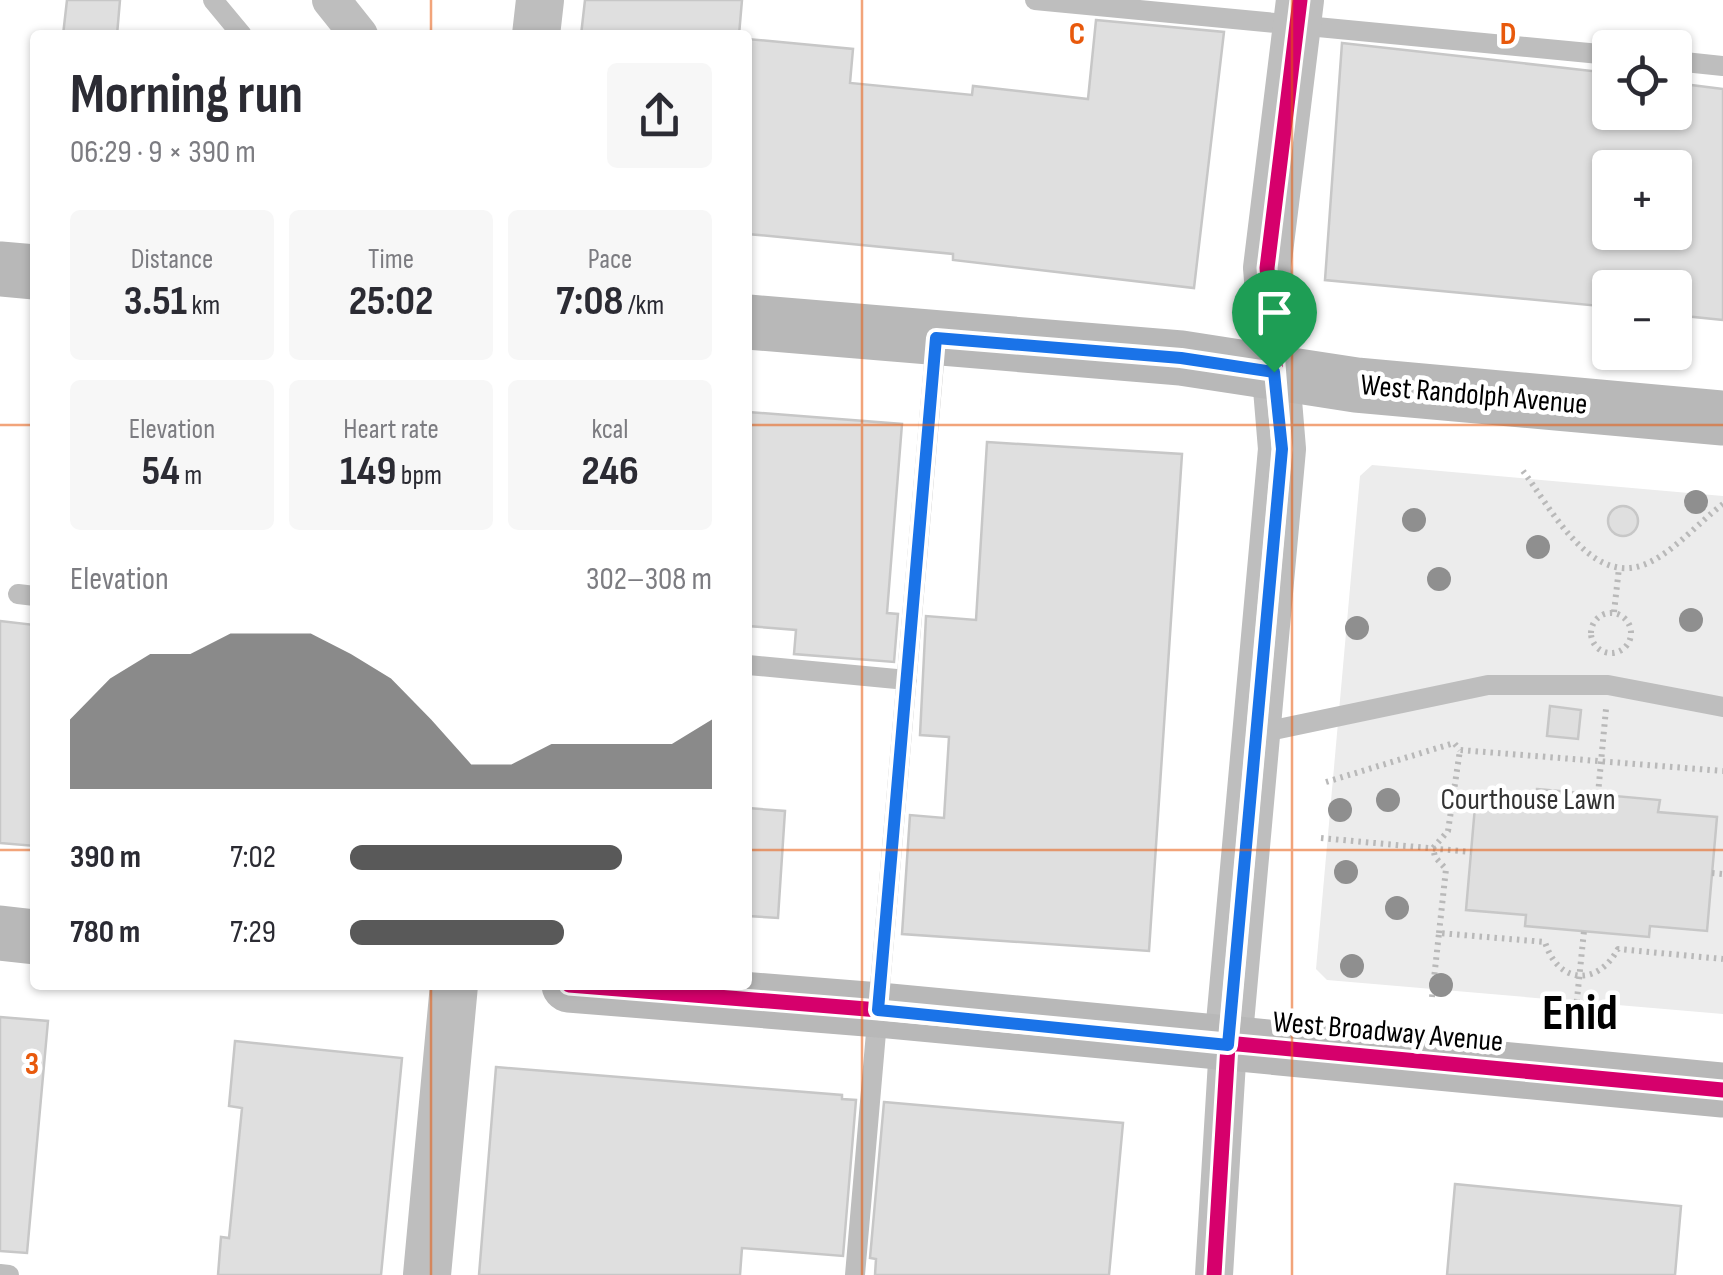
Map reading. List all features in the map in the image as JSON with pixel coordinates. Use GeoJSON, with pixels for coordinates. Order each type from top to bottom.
{"type":"FeatureCollection","features":[{"type":"Feature","properties":{"kind":"main road"},"geometry":{"type":"LineString","coordinates":[[0,270],[30,272]]}},
{"type":"Feature","properties":{"kind":"main road","name":"West Randolph Avenue"},"geometry":{"type":"LineString","coordinates":[[752,322],[1181,358],[1356,386],[1723,418]]}},
{"type":"Feature","properties":{"kind":"main road"},"geometry":{"type":"LineString","coordinates":[[0,933],[30,936]]}},
{"type":"Feature","properties":{"kind":"main road","name":"West Broadway Avenue"},"geometry":{"type":"LineString","coordinates":[[632,990],[1723,1090]]}},
{"type":"Feature","properties":{"kind":"street"},"geometry":{"type":"LineString","coordinates":[[331,0],[355,30]]}},
{"type":"Feature","properties":{"kind":"street"},"geometry":{"type":"LineString","coordinates":[[537,30],[540,0]]}},
{"type":"Feature","properties":{"kind":"street"},"geometry":{"type":"LineString","coordinates":[[1214,1275],[1228,1045],[1282,449],[1267,268],[1299,11]]}},
{"type":"Feature","properties":{"kind":"street"},"geometry":{"type":"LineString","coordinates":[[427,1275],[454,990]]}},
{"type":"Feature","properties":{"kind":"lane"},"geometry":{"type":"LineString","coordinates":[[212,0],[238,30]]}},
{"type":"Feature","properties":{"kind":"lane"},"geometry":{"type":"LineString","coordinates":[[1035,0],[1299,11],[1592,52]]}},
{"type":"Feature","properties":{"kind":"lane"},"geometry":{"type":"LineString","coordinates":[[1692,63],[1723,66]]}},
{"type":"Feature","properties":{"kind":"lane"},"geometry":{"type":"LineString","coordinates":[[855,1275],[936,338]]}},
{"type":"Feature","properties":{"kind":"lane"},"geometry":{"type":"LineString","coordinates":[[752,665],[906,680]]}},
{"type":"Feature","properties":{"kind":"lane"},"geometry":{"type":"LineString","coordinates":[[1259,733],[1488,685],[1608,685],[1723,707]]}},
{"type":"Feature","properties":{"kind":"lane"},"geometry":{"type":"LineString","coordinates":[[0,1274],[9,1275]]}},
{"type":"Feature","properties":{"kind":"path"},"geometry":{"type":"LineString","coordinates":[[1523,471],[1586,552],[1619,568],[1642,566],[1660,555],[1723,504]]}},
{"type":"Feature","properties":{"kind":"path"},"geometry":{"type":"LineString","coordinates":[[1614,612],[1619,568]]}},
{"type":"Feature","properties":{"kind":"path"},"geometry":{"type":"LineString","coordinates":[[1614,612],[1630,624],[1632,634],[1628,644],[1610,653],[1593,641],[1591,631],[1603,614],[1614,612]]}},
{"type":"Feature","properties":{"kind":"path"},"geometry":{"type":"LineString","coordinates":[[1326,782],[1454,743],[1460,750],[1723,771]]}},
{"type":"Feature","properties":{"kind":"path"},"geometry":{"type":"LineString","coordinates":[[1432,997],[1446,868],[1434,857],[1434,848],[1448,831],[1460,750]]}},
{"type":"Feature","properties":{"kind":"path"},"geometry":{"type":"LineString","coordinates":[[1598,794],[1600,770]]}},
{"type":"Feature","properties":{"kind":"path"},"geometry":{"type":"LineString","coordinates":[[1321,838],[1472,852]]}},
{"type":"Feature","properties":{"kind":"path"},"geometry":{"type":"LineString","coordinates":[[1712,873],[1723,874]]}},
{"type":"Feature","properties":{"kind":"path"},"geometry":{"type":"LineString","coordinates":[[1576,1009],[1584,931]]}},
{"type":"Feature","properties":{"kind":"path"},"geometry":{"type":"LineString","coordinates":[[1439,933],[1545,942],[1550,959],[1562,972],[1580,978],[1594,976],[1608,966],[1618,949],[1723,959]]}},
{"type":"Feature","properties":{"kind":"green space","name":"Courthouse Lawn"},"geometry":{"type":"Polygon","coordinates":[[[1372,465],[1723,496],[1723,1014],[1327,980],[1316,969],[1360,476],[1372,465]]]}},
{"type":"Feature","properties":{"kind":"building"},"geometry":{"type":"Polygon","coordinates":[[[67,0],[120,0],[117,30],[64,30],[67,0]]]}},
{"type":"Feature","properties":{"kind":"building"},"geometry":{"type":"Polygon","coordinates":[[[585,0],[742,0],[739,30],[582,30],[585,0]]]}},
{"type":"Feature","properties":{"kind":"building"},"geometry":{"type":"Polygon","coordinates":[[[1096,20],[1224,32],[1194,288],[953,260],[953,254],[752,234],[752,39],[853,49],[850,83],[972,95],[973,86],[1088,99],[1096,20]]]}},
{"type":"Feature","properties":{"kind":"building"},"geometry":{"type":"Polygon","coordinates":[[[1342,43],[1592,71],[1592,130],[1692,130],[1692,85],[1723,89],[1723,320],[1692,317],[1692,270],[1592,270],[1592,305],[1325,280],[1342,43]]]}},
{"type":"Feature","properties":{"kind":"building"},"geometry":{"type":"Polygon","coordinates":[[[752,412],[902,424],[887,613],[898,614],[894,662],[794,654],[796,630],[752,626],[752,412]]]}},
{"type":"Feature","properties":{"kind":"building"},"geometry":{"type":"Polygon","coordinates":[[[987,442],[1182,454],[1149,951],[902,934],[910,815],[944,818],[949,737],[920,735],[926,616],[976,620],[987,442]]]}},
{"type":"Feature","properties":{"kind":"building"},"geometry":{"type":"Polygon","coordinates":[[[1623,506],[1637,515],[1638,521],[1629,535],[1623,536],[1609,527],[1608,521],[1617,507],[1623,506]]]}},
{"type":"Feature","properties":{"kind":"building"},"geometry":{"type":"Polygon","coordinates":[[[0,621],[30,624],[30,846],[0,843],[0,621]]]}},
{"type":"Feature","properties":{"kind":"building"},"geometry":{"type":"Polygon","coordinates":[[[1550,706],[1581,710],[1578,739],[1547,736],[1550,706]]]}},
{"type":"Feature","properties":{"kind":"building"},"geometry":{"type":"Polygon","coordinates":[[[1537,789],[1660,800],[1658,812],[1717,817],[1707,931],[1650,926],[1649,937],[1525,926],[1526,915],[1466,910],[1476,795],[1536,800],[1537,789]]]}},
{"type":"Feature","properties":{"kind":"building"},"geometry":{"type":"Polygon","coordinates":[[[752,808],[785,811],[778,918],[752,916],[752,808]]]}},
{"type":"Feature","properties":{"kind":"building"},"geometry":{"type":"Polygon","coordinates":[[[0,1017],[48,1021],[27,1253],[0,1251],[0,1017]]]}},
{"type":"Feature","properties":{"kind":"building"},"geometry":{"type":"Polygon","coordinates":[[[235,1041],[402,1058],[381,1275],[218,1275],[221,1237],[229,1238],[242,1108],[229,1106],[235,1041]]]}},
{"type":"Feature","properties":{"kind":"building"},"geometry":{"type":"Polygon","coordinates":[[[496,1067],[842,1095],[842,1099],[856,1100],[843,1256],[742,1248],[740,1275],[479,1275],[496,1067]]]}},
{"type":"Feature","properties":{"kind":"building"},"geometry":{"type":"Polygon","coordinates":[[[884,1102],[1123,1123],[1109,1275],[875,1275],[876,1259],[870,1258],[884,1102]]]}},
{"type":"Feature","properties":{"kind":"building"},"geometry":{"type":"Polygon","coordinates":[[[1455,1184],[1681,1206],[1675,1275],[1447,1275],[1455,1184]]]}},
{"type":"Feature","properties":{"kind":"cycle path"},"geometry":{"type":"LineString","coordinates":[[1214,1275],[1228,1045],[1282,449],[1267,268],[1300,0]]}},
{"type":"Feature","properties":{"kind":"cycle path"},"geometry":{"type":"LineString","coordinates":[[631,990],[1723,1090]]}},
{"type":"Feature","properties":{"kind":"district","name":"Enid"},"geometry":{"type":"Point","coordinates":[1580,1014]}},
{"type":"Feature","properties":{"kind":"route"},"geometry":{"type":"LineString","coordinates":[[936,338],[1181,358],[1274,372],[1282,449],[1228,1045],[878,1010],[936,338]]}}]}
